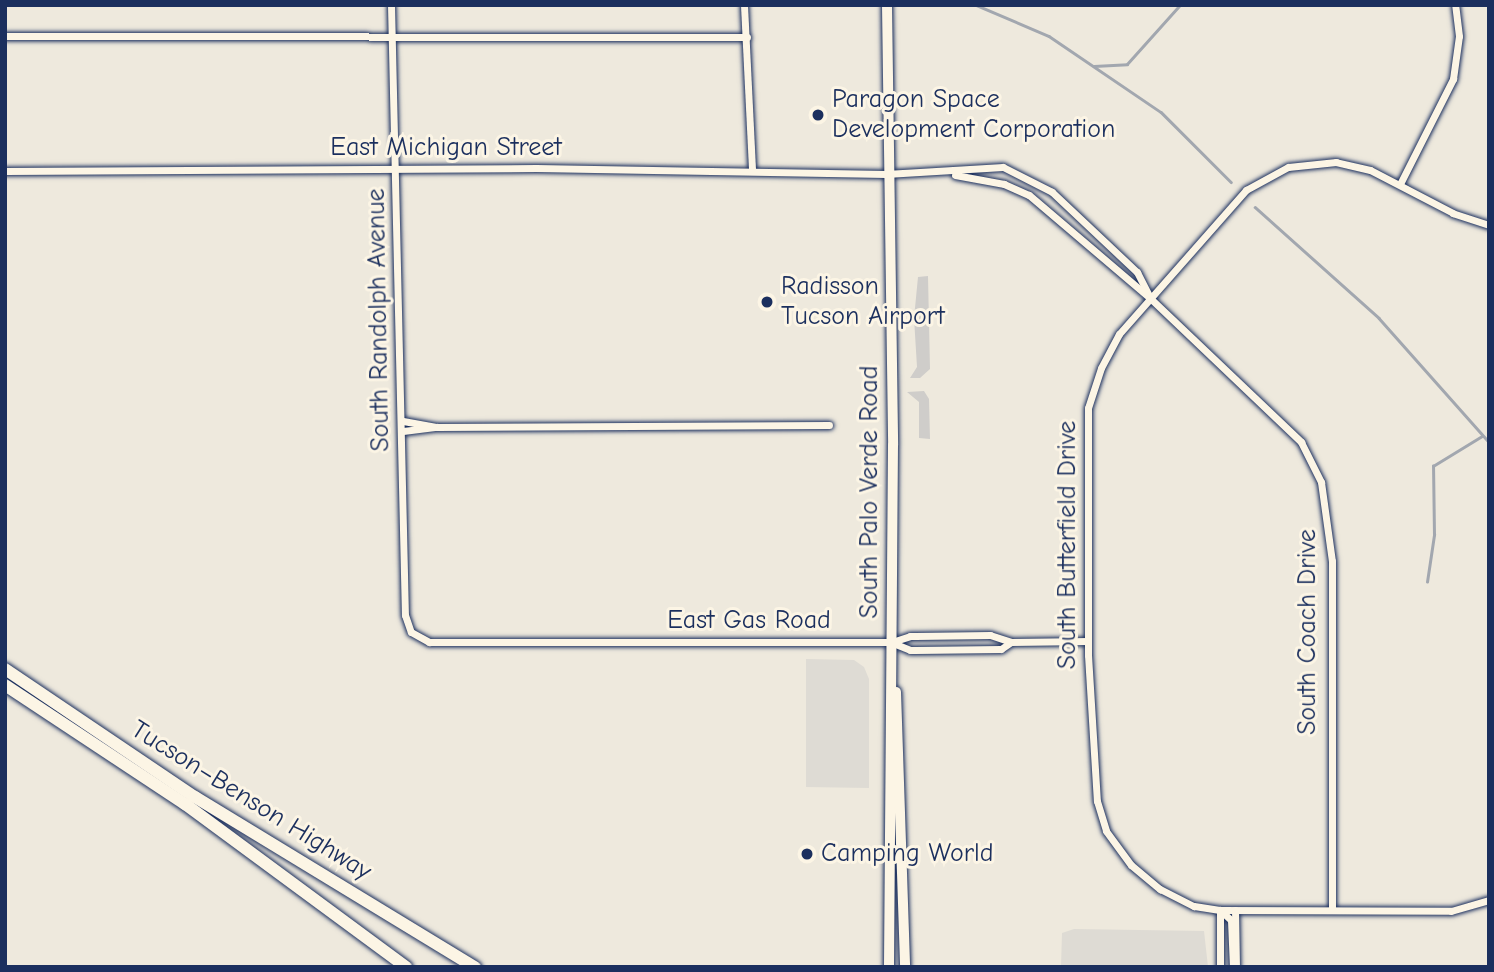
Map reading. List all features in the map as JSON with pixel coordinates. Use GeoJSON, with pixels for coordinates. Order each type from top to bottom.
{"type":"FeatureCollection","features":[{"type":"Feature","properties":{"kind":"highway","name":"Tucson–Benson Highway"},"geometry":{"type":"LineString","coordinates":[[5,669],[195,797],[475,967]]}},
{"type":"Feature","properties":{"kind":"highway","name":"Tucson–Benson Highway"},"geometry":{"type":"LineString","coordinates":[[5,685],[186,804],[406,967]]}},
{"type":"Feature","properties":{"kind":"main road","name":"South Palo Verde Road"},"geometry":{"type":"LineString","coordinates":[[887,5],[886,174],[892,642],[889,967]]}},
{"type":"Feature","properties":{"kind":"main road","name":"South Palo Verde Road"},"geometry":{"type":"LineString","coordinates":[[892,642],[901,752],[905,967]]}},
{"type":"Feature","properties":{"kind":"main road"},"geometry":{"type":"LineString","coordinates":[[890,794],[896,802],[897,847],[903,874]]}},
{"type":"Feature","properties":{"kind":"street","name":"South Randolph Avenue"},"geometry":{"type":"LineString","coordinates":[[391,5],[403,421],[405,615],[411,632]]}},
{"type":"Feature","properties":{"kind":"street"},"geometry":{"type":"LineString","coordinates":[[744,5],[752,171]]}},
{"type":"Feature","properties":{"kind":"street"},"geometry":{"type":"LineString","coordinates":[[1455,5],[1459,41],[1452,79],[1400,184],[1453,213],[1489,225]]}},
{"type":"Feature","properties":{"kind":"street"},"geometry":{"type":"LineString","coordinates":[[5,36],[747,37]]}},
{"type":"Feature","properties":{"kind":"street","name":"South Butterfield Drive"},"geometry":{"type":"LineString","coordinates":[[1400,184],[1370,170],[1336,162],[1279,170],[1238,198],[1119,334],[1088,408],[1088,641],[1094,773],[1106,831],[1131,865],[1160,889],[1194,905],[1220,910],[1451,911],[1489,900]]}},
{"type":"Feature","properties":{"kind":"street","name":"South Coach Drive"},"geometry":{"type":"LineString","coordinates":[[886,174],[944,173],[981,166],[1003,167],[1030,178],[1052,192],[1137,272],[1150,298]]}},
{"type":"Feature","properties":{"kind":"street","name":"East Michigan Street"},"geometry":{"type":"LineString","coordinates":[[5,171],[396,168],[886,174]]}},
{"type":"Feature","properties":{"kind":"street","name":"South Coach Drive"},"geometry":{"type":"LineString","coordinates":[[944,173],[1021,191],[1150,298],[1301,442],[1321,482],[1332,561],[1332,910]]}},
{"type":"Feature","properties":{"kind":"street"},"geometry":{"type":"LineString","coordinates":[[1021,191],[1030,178]]}},
{"type":"Feature","properties":{"kind":"street"},"geometry":{"type":"LineString","coordinates":[[403,421],[437,427]]}},
{"type":"Feature","properties":{"kind":"street"},"geometry":{"type":"LineString","coordinates":[[403,431],[437,427],[830,425]]}},
{"type":"Feature","properties":{"kind":"street","name":"East Gas Road"},"geometry":{"type":"LineString","coordinates":[[411,632],[429,642],[892,642],[910,636],[990,635],[1011,642],[1088,641]]}},
{"type":"Feature","properties":{"kind":"street"},"geometry":{"type":"LineString","coordinates":[[892,642],[910,650],[1001,649],[1011,642]]}},
{"type":"Feature","properties":{"kind":"street"},"geometry":{"type":"LineString","coordinates":[[1234,967],[1235,909]]}},
{"type":"Feature","properties":{"kind":"street"},"geometry":{"type":"LineString","coordinates":[[1220,910],[1220,967]]}},
{"type":"Feature","properties":{"kind":"street"},"geometry":{"type":"LineString","coordinates":[[1220,910],[1231,920],[1234,967]]}},
{"type":"Feature","properties":{"kind":"shaded area"},"geometry":{"type":"Polygon","coordinates":[[[928,276],[930,369],[920,378],[910,378],[917,367],[914,318],[918,277],[928,276]]]}},
{"type":"Feature","properties":{"kind":"shaded area"},"geometry":{"type":"Polygon","coordinates":[[[924,391],[929,399],[930,439],[919,438],[919,402],[907,392],[924,391]]]}},
{"type":"Feature","properties":{"kind":"shaded area"},"geometry":{"type":"Polygon","coordinates":[[[806,659],[854,660],[864,667],[869,679],[869,788],[806,787],[806,659]]]}},
{"type":"Feature","properties":{"kind":"shaded area"},"geometry":{"type":"Polygon","coordinates":[[[1074,929],[1204,931],[1208,967],[1061,967],[1062,933],[1074,929]]]}},
{"type":"Feature","properties":{"kind":"waterway"},"geometry":{"type":"LineString","coordinates":[[976,5],[1049,36],[1161,112],[1231,182]]}},
{"type":"Feature","properties":{"kind":"waterway"},"geometry":{"type":"LineString","coordinates":[[1094,66],[1127,64],[1180,5]]}},
{"type":"Feature","properties":{"kind":"waterway"},"geometry":{"type":"LineString","coordinates":[[1255,207],[1379,318],[1489,442]]}},
{"type":"Feature","properties":{"kind":"waterway"},"geometry":{"type":"LineString","coordinates":[[1427,582],[1434,535],[1433,466],[1482,436]]}},
{"type":"Feature","properties":{"kind":"place","name":"Paragon Space Development Corporation"},"geometry":{"type":"Point","coordinates":[818,115]}},
{"type":"Feature","properties":{"kind":"place","name":"Radisson Tucson Airport"},"geometry":{"type":"Point","coordinates":[767,302]}},
{"type":"Feature","properties":{"kind":"place","name":"Camping World"},"geometry":{"type":"Point","coordinates":[807,854]}}]}
